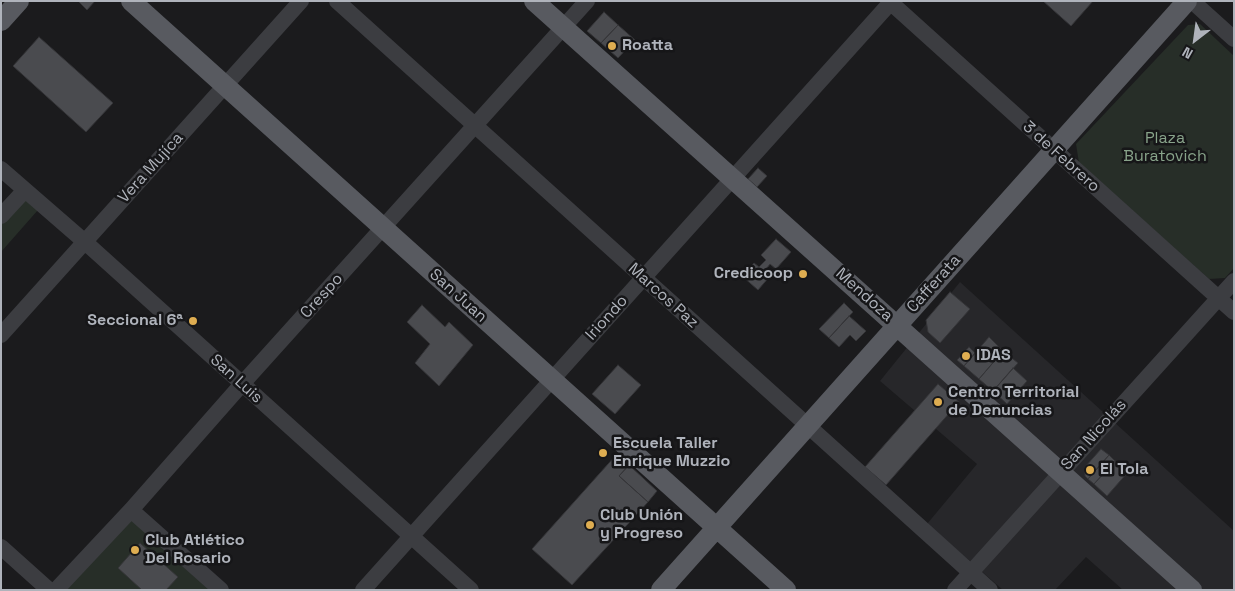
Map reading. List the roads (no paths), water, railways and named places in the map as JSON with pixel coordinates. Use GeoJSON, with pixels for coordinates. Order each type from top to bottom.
{"type":"FeatureCollection","features":[{"type":"Feature","properties":{"kind":"main road"},"geometry":{"type":"LineString","coordinates":[[1,20],[18,1]]}},
{"type":"Feature","properties":{"kind":"main road","name":"San Juan"},"geometry":{"type":"LineString","coordinates":[[131,1],[786,590]]}},
{"type":"Feature","properties":{"kind":"main road","name":"Mendoza"},"geometry":{"type":"LineString","coordinates":[[534,1],[1192,590]]}},
{"type":"Feature","properties":{"kind":"main road","name":"Cafferata"},"geometry":{"type":"LineString","coordinates":[[661,590],[1187,1]]}},
{"type":"Feature","properties":{"kind":"street","name":"Vera Mujíca"},"geometry":{"type":"LineString","coordinates":[[1,335],[301,1]]}},
{"type":"Feature","properties":{"kind":"street","name":"Marcos Paz"},"geometry":{"type":"LineString","coordinates":[[337,1],[990,590]]}},
{"type":"Feature","properties":{"kind":"street","name":"Crespo"},"geometry":{"type":"LineString","coordinates":[[56,590],[131,510],[587,1]]}},
{"type":"Feature","properties":{"kind":"street"},"geometry":{"type":"LineString","coordinates":[[1192,1],[1234,39]]}},
{"type":"Feature","properties":{"kind":"street","name":"3 de Febrero"},"geometry":{"type":"LineString","coordinates":[[890,2],[1053,151],[1234,312]]}},
{"type":"Feature","properties":{"kind":"street","name":"Iriondo"},"geometry":{"type":"LineString","coordinates":[[362,590],[890,2]]}},
{"type":"Feature","properties":{"kind":"street","name":"San Luis"},"geometry":{"type":"LineString","coordinates":[[1,169],[85,242],[471,590]]}},
{"type":"Feature","properties":{"kind":"street"},"geometry":{"type":"LineString","coordinates":[[1,216],[25,190]]}},
{"type":"Feature","properties":{"kind":"street","name":"San Nicolás"},"geometry":{"type":"LineString","coordinates":[[955,590],[1234,281]]}},
{"type":"Feature","properties":{"kind":"street"},"geometry":{"type":"LineString","coordinates":[[131,510],[221,590]]}},
{"type":"Feature","properties":{"kind":"street"},"geometry":{"type":"LineString","coordinates":[[1,547],[49,590]]}},
{"type":"Feature","properties":{"kind":"place","name":"Roatta"},"geometry":{"type":"Point","coordinates":[612,46]}},
{"type":"Feature","properties":{"kind":"place","name":"Credicoop"},"geometry":{"type":"Point","coordinates":[803,274]}},
{"type":"Feature","properties":{"kind":"place","name":"Seccional 6ª"},"geometry":{"type":"Point","coordinates":[193,321]}},
{"type":"Feature","properties":{"kind":"place","name":"IDAS"},"geometry":{"type":"Point","coordinates":[966,356]}},
{"type":"Feature","properties":{"kind":"place","name":"Centro Territorial de Denuncias"},"geometry":{"type":"Point","coordinates":[938,402]}},
{"type":"Feature","properties":{"kind":"place","name":"Escuela Taller Enrique Muzzio"},"geometry":{"type":"Point","coordinates":[603,453]}},
{"type":"Feature","properties":{"kind":"place","name":"El Tola"},"geometry":{"type":"Point","coordinates":[1090,470]}},
{"type":"Feature","properties":{"kind":"place","name":"Club Unión y Progreso"},"geometry":{"type":"Point","coordinates":[590,525]}},
{"type":"Feature","properties":{"kind":"place","name":"Club Atlético Del Rosario"},"geometry":{"type":"Point","coordinates":[135,550]}},
{"type":"Feature","properties":{"kind":"park label","name":"Plaza Buratovich"},"geometry":{"type":"Point","coordinates":[1165,148]}}]}
